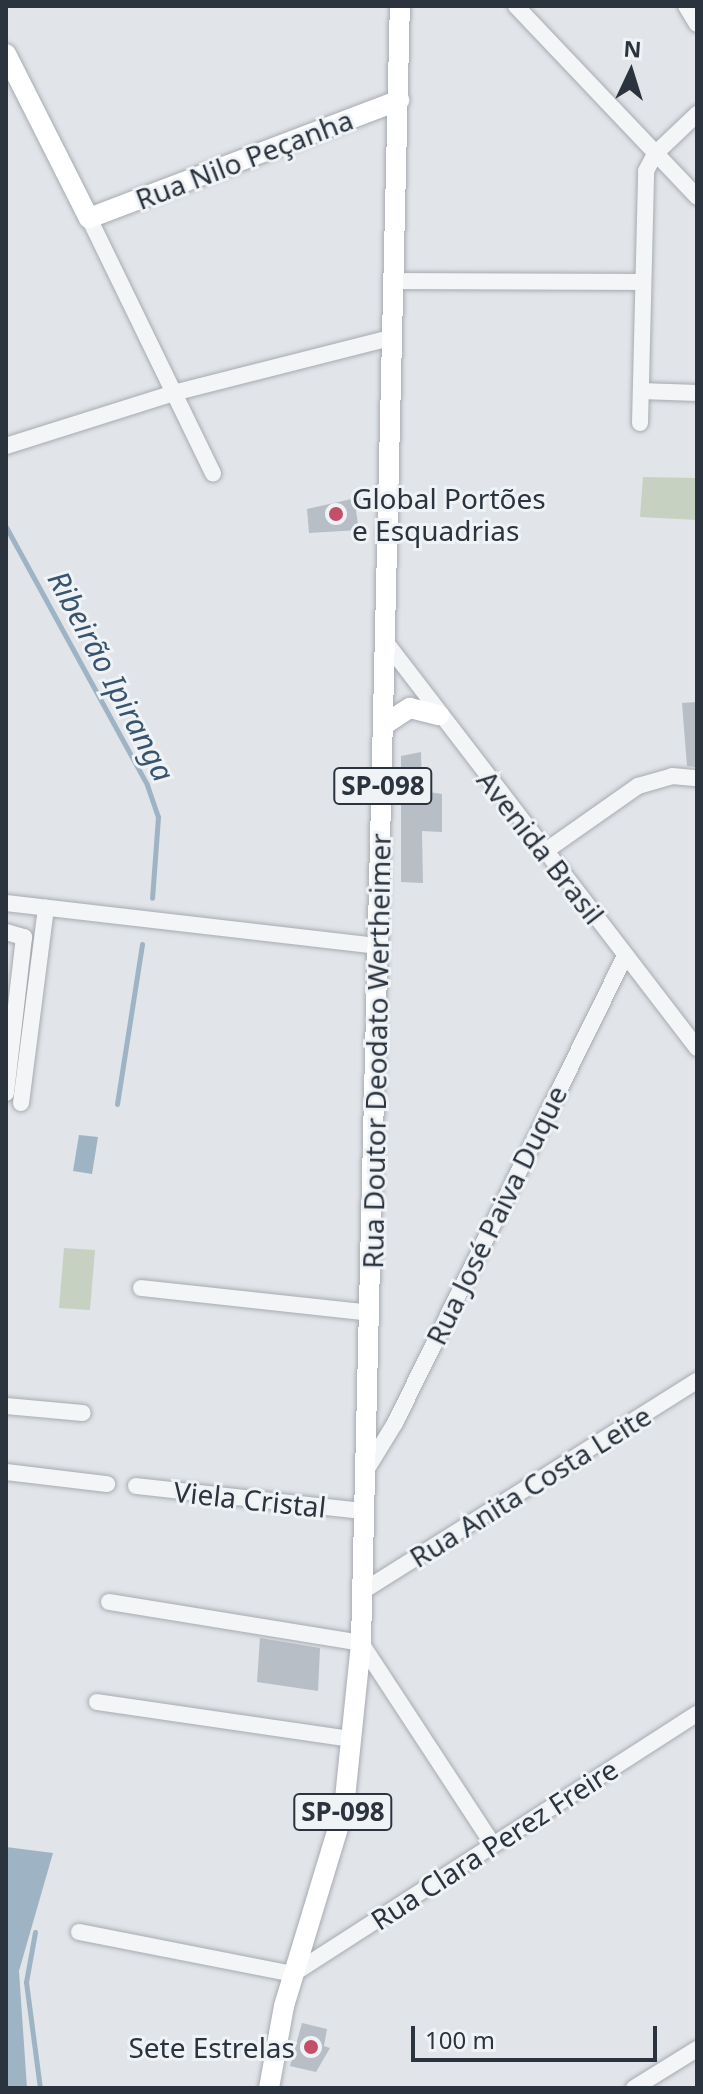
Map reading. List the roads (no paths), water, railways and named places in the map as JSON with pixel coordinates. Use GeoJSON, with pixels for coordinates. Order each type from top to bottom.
{"type":"FeatureCollection","features":[{"type":"Feature","properties":{"kind":"main road","name":"Rua Doutor Deodato Wertheimer"},"geometry":{"type":"LineString","coordinates":[[364,1473],[388,645],[391,338],[400,6]]}},
{"type":"Feature","properties":{"kind":"main road"},"geometry":{"type":"LineString","coordinates":[[6,54],[89,218]]}},
{"type":"Feature","properties":{"kind":"main road","name":"Rua Nilo Peçanha"},"geometry":{"type":"LineString","coordinates":[[89,218],[399,100]]}},
{"type":"Feature","properties":{"kind":"main road"},"geometry":{"type":"LineString","coordinates":[[385,724],[410,708],[439,715]]}},
{"type":"Feature","properties":{"kind":"main road","name":"SP-098"},"geometry":{"type":"LineString","coordinates":[[269,2088],[293,1974],[342,1817],[361,1643],[364,1473]]}},
{"type":"Feature","properties":{"kind":"street"},"geometry":{"type":"LineString","coordinates":[[516,6],[697,197]]}},
{"type":"Feature","properties":{"kind":"street"},"geometry":{"type":"LineString","coordinates":[[686,6],[697,24]]}},
{"type":"Feature","properties":{"kind":"street"},"geometry":{"type":"LineString","coordinates":[[640,423],[644,189],[655,154],[697,114]]}},
{"type":"Feature","properties":{"kind":"street"},"geometry":{"type":"LineString","coordinates":[[89,218],[177,392],[213,473]]}},
{"type":"Feature","properties":{"kind":"street"},"geometry":{"type":"LineString","coordinates":[[393,281],[642,282]]}},
{"type":"Feature","properties":{"kind":"street"},"geometry":{"type":"LineString","coordinates":[[6,446],[177,392],[391,338]]}},
{"type":"Feature","properties":{"kind":"street"},"geometry":{"type":"LineString","coordinates":[[641,391],[697,393]]}},
{"type":"Feature","properties":{"kind":"street","name":"Avenida Brasil"},"geometry":{"type":"LineString","coordinates":[[388,645],[697,1048]]}},
{"type":"Feature","properties":{"kind":"street"},"geometry":{"type":"LineString","coordinates":[[544,852],[638,786],[672,776],[697,778]]}},
{"type":"Feature","properties":{"kind":"street"},"geometry":{"type":"LineString","coordinates":[[6,903],[377,946]]}},
{"type":"Feature","properties":{"kind":"street"},"geometry":{"type":"LineString","coordinates":[[21,1103],[46,908]]}},
{"type":"Feature","properties":{"kind":"street"},"geometry":{"type":"LineString","coordinates":[[6,932],[24,937],[6,1093]]}},
{"type":"Feature","properties":{"kind":"street","name":"Rua José Paiva Duque"},"geometry":{"type":"LineString","coordinates":[[364,1473],[395,1423],[625,956]]}},
{"type":"Feature","properties":{"kind":"street"},"geometry":{"type":"LineString","coordinates":[[141,1288],[371,1313]]}},
{"type":"Feature","properties":{"kind":"street","name":"Rua Anita Costa Leite"},"geometry":{"type":"LineString","coordinates":[[363,1591],[697,1381]]}},
{"type":"Feature","properties":{"kind":"street"},"geometry":{"type":"LineString","coordinates":[[6,1406],[83,1413]]}},
{"type":"Feature","properties":{"kind":"street"},"geometry":{"type":"LineString","coordinates":[[6,1472],[107,1484]]}},
{"type":"Feature","properties":{"kind":"street","name":"Viela Cristal"},"geometry":{"type":"LineString","coordinates":[[136,1486],[364,1511]]}},
{"type":"Feature","properties":{"kind":"street"},"geometry":{"type":"LineString","coordinates":[[109,1602],[361,1643],[492,1843]]}},
{"type":"Feature","properties":{"kind":"street"},"geometry":{"type":"LineString","coordinates":[[97,1702],[352,1739]]}},
{"type":"Feature","properties":{"kind":"street","name":"Rua Clara Perez Freire"},"geometry":{"type":"LineString","coordinates":[[293,1974],[492,1843],[697,1714]]}},
{"type":"Feature","properties":{"kind":"street"},"geometry":{"type":"LineString","coordinates":[[79,1932],[293,1974]]}},
{"type":"Feature","properties":{"kind":"street"},"geometry":{"type":"LineString","coordinates":[[634,2088],[697,2049]]}},
{"type":"Feature","properties":{"kind":"water"},"geometry":{"type":"Polygon","coordinates":[[[79,1135],[98,1137],[92,1174],[73,1171],[79,1135]]]}},
{"type":"Feature","properties":{"kind":"water"},"geometry":{"type":"Polygon","coordinates":[[[6,1847],[53,1853],[19,1971],[27,2088],[6,2088],[6,1847]]]}},
{"type":"Feature","properties":{"kind":"waterway","name":"Ribeirão Ipiranga"},"geometry":{"type":"LineString","coordinates":[[6,527],[147,785],[158,817],[152,898]]}},
{"type":"Feature","properties":{"kind":"waterway"},"geometry":{"type":"LineString","coordinates":[[117,1104],[142,944]]}},
{"type":"Feature","properties":{"kind":"waterway"},"geometry":{"type":"LineString","coordinates":[[35,1932],[26,1982],[40,2088]]}},
{"type":"Feature","properties":{"kind":"place","name":"Global Portões e Esquadrias"},"geometry":{"type":"Point","coordinates":[336,514]}},
{"type":"Feature","properties":{"kind":"place","name":"Sete Estrelas"},"geometry":{"type":"Point","coordinates":[311,2047]}}]}
